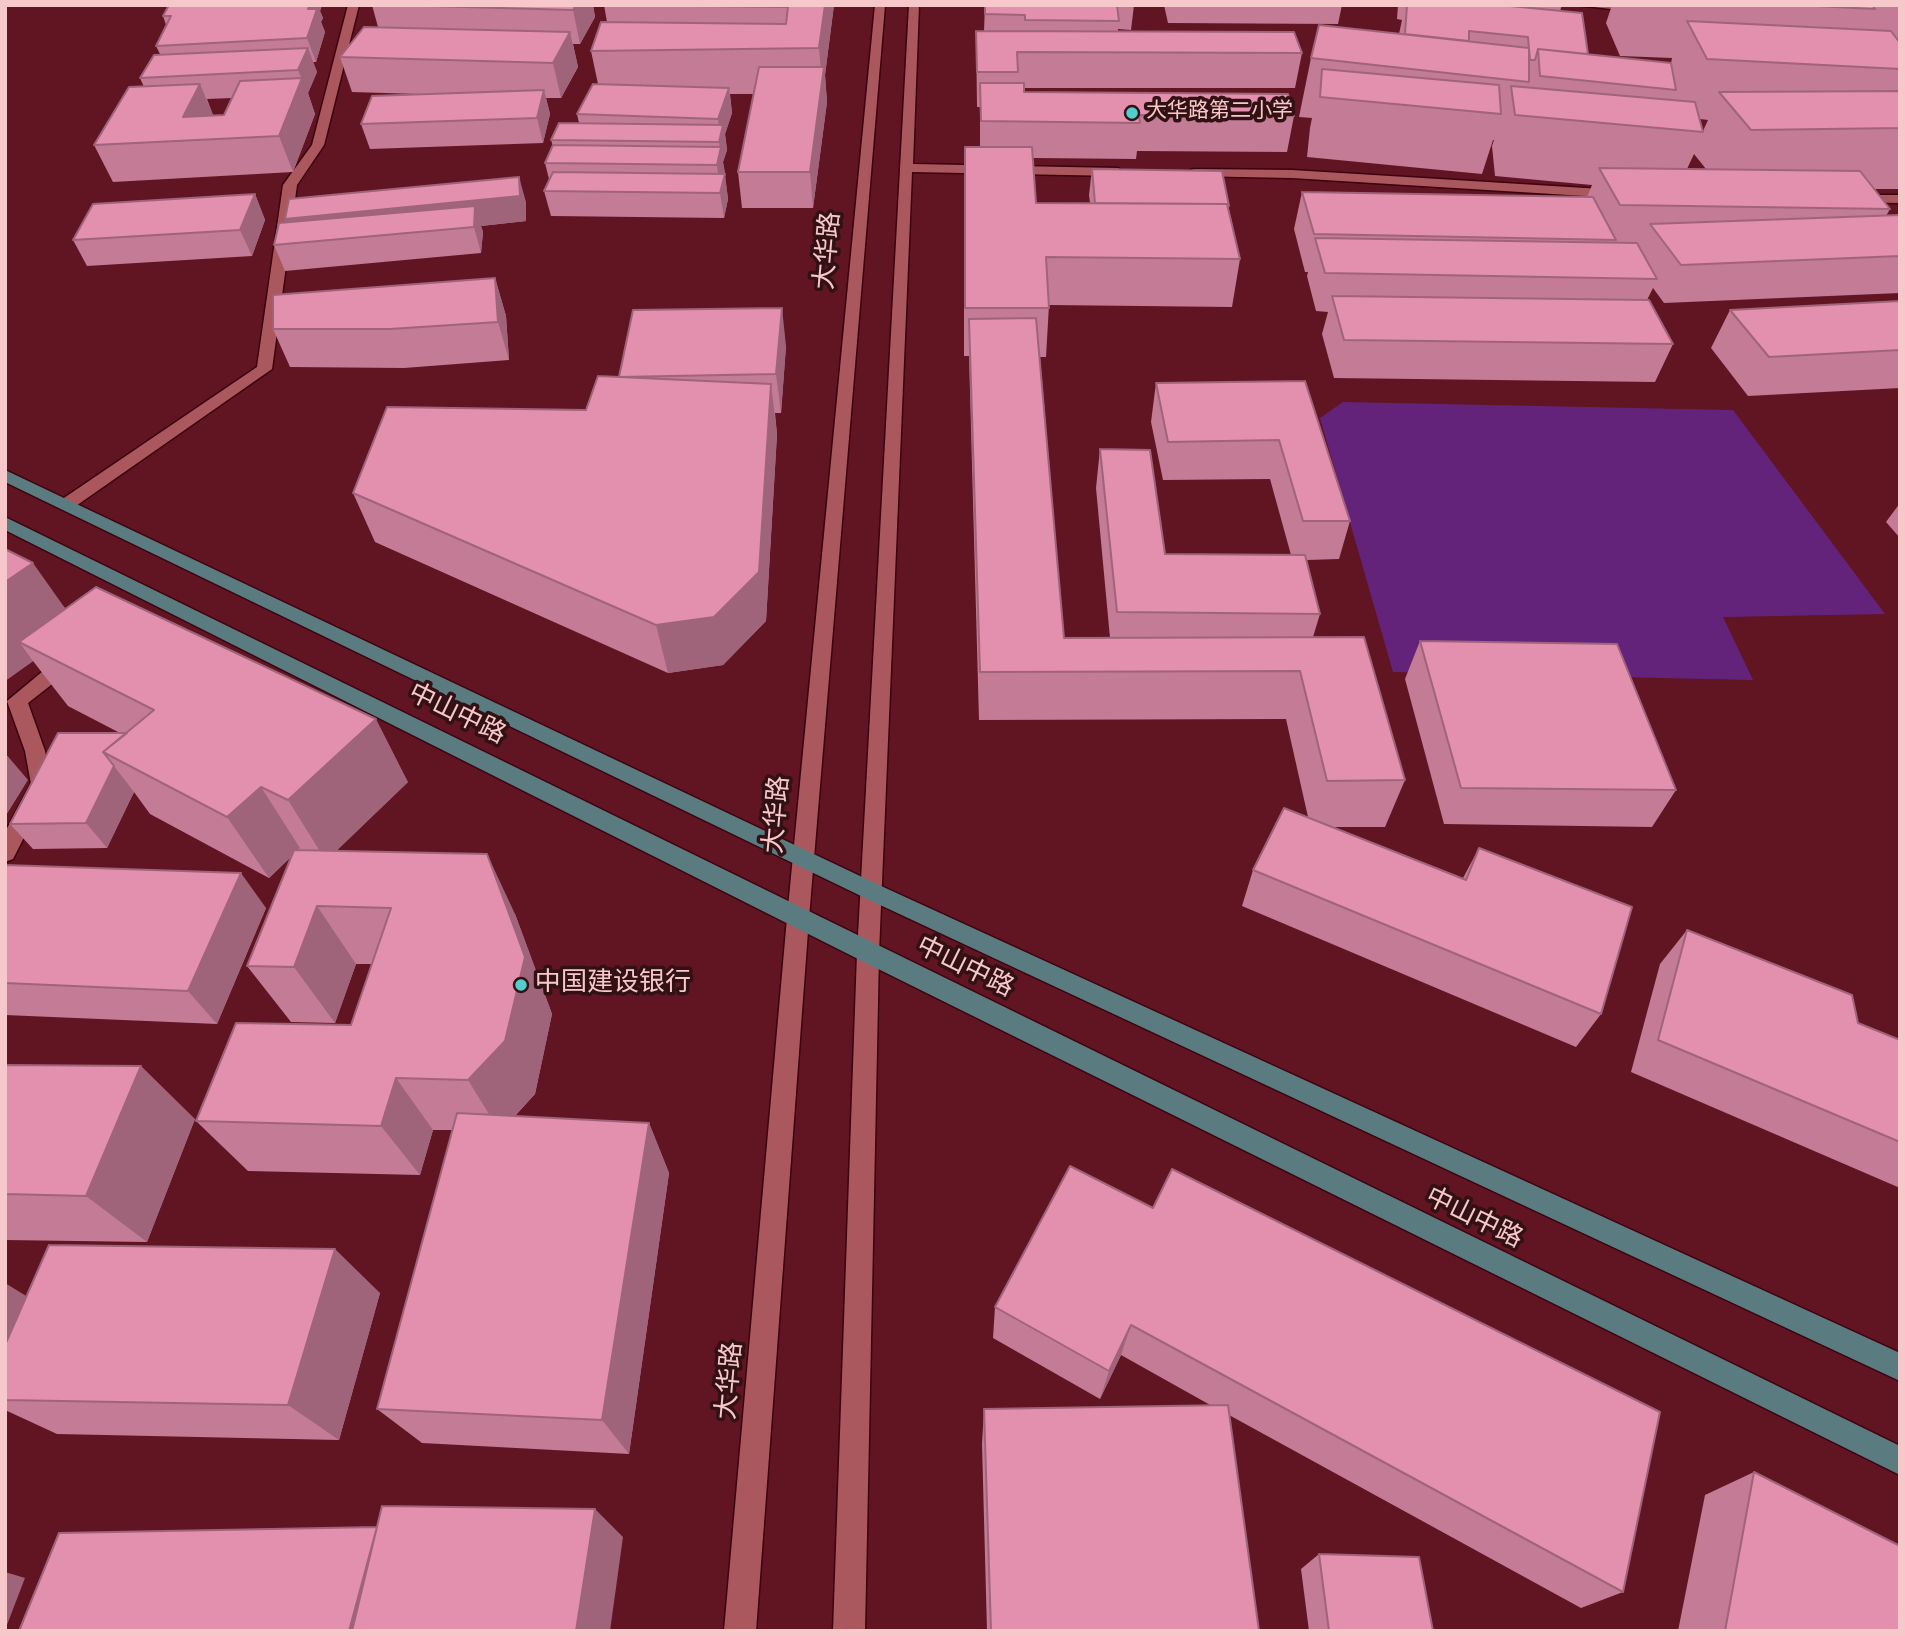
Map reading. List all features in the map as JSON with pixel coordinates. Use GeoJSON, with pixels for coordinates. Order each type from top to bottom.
{"type":"FeatureCollection","features":[{"type":"Feature","properties":{"kind":"main road","name":"中山中路"},"geometry":{"type":"LineString","coordinates":[[5,475],[871,891],[1900,1367]]}},
{"type":"Feature","properties":{"kind":"main road","name":"中山中路"},"geometry":{"type":"LineString","coordinates":[[5,523],[868,953],[1900,1461]]}},
{"type":"Feature","properties":{"kind":"street"},"geometry":{"type":"LineString","coordinates":[[67,504],[264,369],[290,185],[318,145],[354,5]]}},
{"type":"Feature","properties":{"kind":"street","name":"大华路"},"geometry":{"type":"LineString","coordinates":[[740,1631],[803,858],[880,5]]}},
{"type":"Feature","properties":{"kind":"street"},"geometry":{"type":"LineString","coordinates":[[849,1631],[868,953],[914,5]]}},
{"type":"Feature","properties":{"kind":"street"},"geometry":{"type":"LineString","coordinates":[[1581,5],[1650,10]]}},
{"type":"Feature","properties":{"kind":"street"},"geometry":{"type":"LineString","coordinates":[[906,168],[1127,172]]}},
{"type":"Feature","properties":{"kind":"street"},"geometry":{"type":"LineString","coordinates":[[1182,173],[1292,174],[1626,195]]}},
{"type":"Feature","properties":{"kind":"street"},"geometry":{"type":"LineString","coordinates":[[1844,198],[1900,199]]}},
{"type":"Feature","properties":{"kind":"street"},"geometry":{"type":"LineString","coordinates":[[131,612],[152,596]]}},
{"type":"Feature","properties":{"kind":"street"},"geometry":{"type":"LineString","coordinates":[[5,853],[41,784],[35,751],[17,701],[79,653]]}},
{"type":"Feature","properties":{"kind":"shaded area"},"geometry":{"type":"Polygon","coordinates":[[[1343,402],[1733,410],[1885,614],[1723,617],[1753,680],[1393,672],[1320,418],[1343,402]]]}},
{"type":"Feature","properties":{"kind":"building"},"geometry":{"type":"Polygon","coordinates":[[[169,5],[310,5],[308,9],[317,9],[307,38],[156,46],[171,16],[163,16],[169,5]]]}},
{"type":"Feature","properties":{"kind":"building"},"geometry":{"type":"Polygon","coordinates":[[[393,5],[576,5],[573,10],[393,5]]]}},
{"type":"Feature","properties":{"kind":"building"},"geometry":{"type":"Polygon","coordinates":[[[604,5],[825,5],[819,48],[591,51],[601,22],[786,24],[788,7],[604,5]]]}},
{"type":"Feature","properties":{"kind":"building"},"geometry":{"type":"Polygon","coordinates":[[[985,5],[1117,5],[1119,21],[1025,20],[1025,15],[985,14],[985,5]]]}},
{"type":"Feature","properties":{"kind":"building"},"geometry":{"type":"Polygon","coordinates":[[[1407,5],[1500,5],[1582,13],[1588,54],[1538,49],[1535,60],[1530,60],[1528,37],[1469,31],[1469,41],[1405,34],[1407,5]]]}},
{"type":"Feature","properties":{"kind":"building"},"geometry":{"type":"Polygon","coordinates":[[[1796,5],[1872,5],[1875,9],[1796,5]]]}},
{"type":"Feature","properties":{"kind":"building"},"geometry":{"type":"Polygon","coordinates":[[[1687,21],[1891,31],[1900,43],[1900,69],[1707,59],[1687,21]]]}},
{"type":"Feature","properties":{"kind":"building"},"geometry":{"type":"Polygon","coordinates":[[[1319,25],[1529,48],[1529,82],[1311,58],[1319,25]]]}},
{"type":"Feature","properties":{"kind":"building"},"geometry":{"type":"Polygon","coordinates":[[[364,27],[570,32],[553,63],[340,57],[364,27]]]}},
{"type":"Feature","properties":{"kind":"building"},"geometry":{"type":"Polygon","coordinates":[[[976,31],[1294,32],[1302,53],[1017,52],[1018,72],[977,72],[976,31]]]}},
{"type":"Feature","properties":{"kind":"building"},"geometry":{"type":"Polygon","coordinates":[[[308,48],[298,70],[140,78],[154,55],[308,48]]]}},
{"type":"Feature","properties":{"kind":"building"},"geometry":{"type":"Polygon","coordinates":[[[1538,49],[1671,63],[1676,90],[1540,76],[1538,49]]]}},
{"type":"Feature","properties":{"kind":"building"},"geometry":{"type":"Polygon","coordinates":[[[759,67],[824,67],[810,172],[738,172],[759,67]]]}},
{"type":"Feature","properties":{"kind":"building"},"geometry":{"type":"Polygon","coordinates":[[[1322,69],[1499,85],[1501,114],[1320,97],[1322,69]]]}},
{"type":"Feature","properties":{"kind":"building"},"geometry":{"type":"Polygon","coordinates":[[[302,78],[279,136],[94,145],[129,87],[200,84],[183,117],[224,115],[240,81],[302,78]]]}},
{"type":"Feature","properties":{"kind":"building"},"geometry":{"type":"Polygon","coordinates":[[[980,83],[1024,83],[1024,92],[1288,94],[1294,116],[1139,115],[1140,123],[981,121],[980,83]]]}},
{"type":"Feature","properties":{"kind":"building"},"geometry":{"type":"Polygon","coordinates":[[[593,84],[729,88],[718,119],[577,114],[593,84]]]}},
{"type":"Feature","properties":{"kind":"building"},"geometry":{"type":"Polygon","coordinates":[[[1511,86],[1695,102],[1703,132],[1515,115],[1511,86]]]}},
{"type":"Feature","properties":{"kind":"building"},"geometry":{"type":"Polygon","coordinates":[[[544,90],[537,118],[361,124],[372,96],[544,90]]]}},
{"type":"Feature","properties":{"kind":"building"},"geometry":{"type":"Polygon","coordinates":[[[1900,91],[1900,128],[1751,130],[1719,92],[1900,91]]]}},
{"type":"Feature","properties":{"kind":"building"},"geometry":{"type":"Polygon","coordinates":[[[559,123],[723,125],[719,142],[551,140],[559,123]]]}},
{"type":"Feature","properties":{"kind":"building"},"geometry":{"type":"Polygon","coordinates":[[[553,145],[721,147],[717,165],[545,163],[553,145]]]}},
{"type":"Feature","properties":{"kind":"building"},"geometry":{"type":"Polygon","coordinates":[[[965,147],[1032,147],[1036,203],[1227,204],[1240,259],[1046,257],[1049,308],[965,308],[965,147]]]}},
{"type":"Feature","properties":{"kind":"building"},"geometry":{"type":"Polygon","coordinates":[[[1599,168],[1860,171],[1890,209],[1620,205],[1599,168]]]}},
{"type":"Feature","properties":{"kind":"building"},"geometry":{"type":"Polygon","coordinates":[[[1092,169],[1222,171],[1229,206],[1095,203],[1092,169]]]}},
{"type":"Feature","properties":{"kind":"building"},"geometry":{"type":"Polygon","coordinates":[[[553,172],[725,174],[720,193],[544,191],[553,172]]]}},
{"type":"Feature","properties":{"kind":"building"},"geometry":{"type":"Polygon","coordinates":[[[519,177],[520,196],[285,219],[289,199],[519,177]]]}},
{"type":"Feature","properties":{"kind":"building"},"geometry":{"type":"Polygon","coordinates":[[[1302,192],[1593,197],[1616,240],[1314,234],[1302,192]]]}},
{"type":"Feature","properties":{"kind":"building"},"geometry":{"type":"Polygon","coordinates":[[[255,194],[240,230],[73,240],[93,204],[255,194]]]}},
{"type":"Feature","properties":{"kind":"building"},"geometry":{"type":"Polygon","coordinates":[[[475,206],[474,227],[274,245],[279,223],[475,206]]]}},
{"type":"Feature","properties":{"kind":"building"},"geometry":{"type":"Polygon","coordinates":[[[1900,215],[1900,256],[1681,265],[1650,224],[1900,215]]]}},
{"type":"Feature","properties":{"kind":"building"},"geometry":{"type":"Polygon","coordinates":[[[1315,238],[1637,243],[1657,279],[1325,273],[1315,238]]]}},
{"type":"Feature","properties":{"kind":"building"},"geometry":{"type":"Polygon","coordinates":[[[495,278],[498,322],[390,329],[273,329],[273,295],[495,278]]]}},
{"type":"Feature","properties":{"kind":"building"},"geometry":{"type":"Polygon","coordinates":[[[1332,296],[1649,300],[1673,344],[1344,340],[1332,296]]]}},
{"type":"Feature","properties":{"kind":"building"},"geometry":{"type":"Polygon","coordinates":[[[1900,301],[1900,350],[1769,357],[1730,310],[1900,301]]]}},
{"type":"Feature","properties":{"kind":"building"},"geometry":{"type":"Polygon","coordinates":[[[782,308],[776,374],[619,377],[633,310],[782,308]]]}},
{"type":"Feature","properties":{"kind":"building"},"geometry":{"type":"Polygon","coordinates":[[[1036,318],[1064,638],[1364,637],[1405,780],[1327,781],[1300,671],[980,672],[969,319],[1036,318]]]}},
{"type":"Feature","properties":{"kind":"building"},"geometry":{"type":"Polygon","coordinates":[[[598,376],[771,384],[759,572],[714,617],[656,625],[353,493],[387,407],[586,410],[598,376]]]}},
{"type":"Feature","properties":{"kind":"building"},"geometry":{"type":"Polygon","coordinates":[[[1305,381],[1350,521],[1303,521],[1279,440],[1168,442],[1156,383],[1305,381]]]}},
{"type":"Feature","properties":{"kind":"building"},"geometry":{"type":"Polygon","coordinates":[[[1100,449],[1150,450],[1165,554],[1305,555],[1320,614],[1117,612],[1100,449]]]}},
{"type":"Feature","properties":{"kind":"building"},"geometry":{"type":"Polygon","coordinates":[[[5,549],[33,563],[5,582],[5,549]]]}},
{"type":"Feature","properties":{"kind":"building"},"geometry":{"type":"Polygon","coordinates":[[[96,587],[376,719],[288,800],[261,787],[227,817],[103,752],[154,710],[19,642],[96,587]]]}},
{"type":"Feature","properties":{"kind":"building"},"geometry":{"type":"Polygon","coordinates":[[[1420,641],[1617,644],[1676,790],[1461,788],[1420,641]]]}},
{"type":"Feature","properties":{"kind":"building"},"geometry":{"type":"Polygon","coordinates":[[[58,733],[127,733],[103,752],[114,766],[86,823],[10,824],[58,733]]]}},
{"type":"Feature","properties":{"kind":"building"},"geometry":{"type":"Polygon","coordinates":[[[1284,808],[1466,880],[1479,848],[1632,907],[1601,1014],[1253,870],[1284,808]]]}},
{"type":"Feature","properties":{"kind":"building"},"geometry":{"type":"Polygon","coordinates":[[[294,850],[487,854],[525,957],[505,1041],[468,1080],[396,1078],[381,1126],[196,1121],[236,1023],[351,1025],[391,908],[317,906],[294,967],[247,966],[294,850]]]}},
{"type":"Feature","properties":{"kind":"building"},"geometry":{"type":"Polygon","coordinates":[[[5,865],[241,873],[188,991],[5,983],[5,865]]]}},
{"type":"Feature","properties":{"kind":"building"},"geometry":{"type":"Polygon","coordinates":[[[1687,930],[1852,995],[1858,1023],[1900,1040],[1900,1142],[1658,1040],[1687,930]]]}},
{"type":"Feature","properties":{"kind":"building"},"geometry":{"type":"Polygon","coordinates":[[[5,1065],[141,1066],[86,1196],[5,1194],[5,1065]]]}},
{"type":"Feature","properties":{"kind":"building"},"geometry":{"type":"Polygon","coordinates":[[[457,1113],[649,1123],[602,1420],[377,1409],[457,1113]]]}},
{"type":"Feature","properties":{"kind":"building"},"geometry":{"type":"Polygon","coordinates":[[[1070,1166],[1153,1208],[1172,1169],[1660,1412],[1623,1592],[1131,1325],[1109,1371],[995,1307],[1070,1166]]]}},
{"type":"Feature","properties":{"kind":"building"},"geometry":{"type":"Polygon","coordinates":[[[49,1245],[335,1249],[288,1405],[5,1400],[5,1345],[49,1245]]]}},
{"type":"Feature","properties":{"kind":"building"},"geometry":{"type":"Polygon","coordinates":[[[1228,1405],[1259,1631],[991,1631],[984,1409],[1228,1405]]]}},
{"type":"Feature","properties":{"kind":"building"},"geometry":{"type":"Polygon","coordinates":[[[1754,1472],[1900,1546],[1900,1631],[1725,1631],[1754,1472]]]}},
{"type":"Feature","properties":{"kind":"building"},"geometry":{"type":"Polygon","coordinates":[[[382,1506],[595,1509],[576,1631],[352,1631],[382,1506]]]}},
{"type":"Feature","properties":{"kind":"building"},"geometry":{"type":"Polygon","coordinates":[[[377,1527],[349,1631],[19,1631],[59,1533],[377,1527]]]}},
{"type":"Feature","properties":{"kind":"building"},"geometry":{"type":"Polygon","coordinates":[[[1319,1554],[1419,1557],[1433,1631],[1329,1631],[1319,1554]]]}},
{"type":"Feature","properties":{"kind":"place","name":"大华路第二小学"},"geometry":{"type":"Point","coordinates":[1132,113]}},
{"type":"Feature","properties":{"kind":"place","name":"中国建设银行"},"geometry":{"type":"Point","coordinates":[521,985]}}]}
